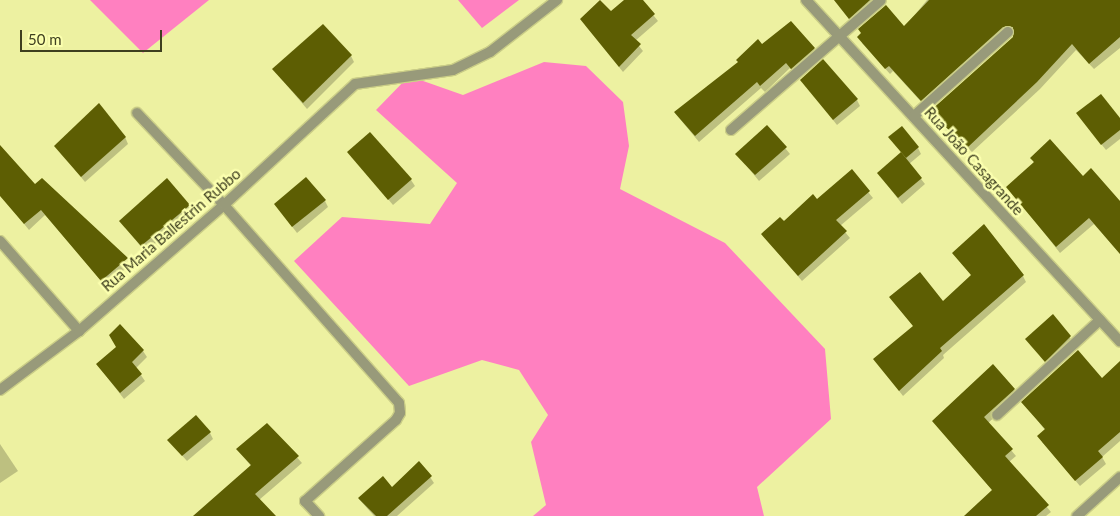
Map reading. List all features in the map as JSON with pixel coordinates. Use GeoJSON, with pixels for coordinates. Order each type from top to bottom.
{"type":"FeatureCollection","features":[{"type":"Feature","properties":{"kind":"street","name":"Rua Maria Ballestrin Rubbo"},"geometry":{"type":"LineString","coordinates":[[0,390],[79,331],[224,205],[355,84],[454,70],[490,52],[556,0]]}},
{"type":"Feature","properties":{"kind":"street","name":"Rua João Casagrande"},"geometry":{"type":"LineString","coordinates":[[806,0],[1120,342]]}},
{"type":"Feature","properties":{"kind":"street"},"geometry":{"type":"LineString","coordinates":[[731,130],[881,0]]}},
{"type":"Feature","properties":{"kind":"street"},"geometry":{"type":"LineString","coordinates":[[914,116],[1008,32]]}},
{"type":"Feature","properties":{"kind":"street"},"geometry":{"type":"LineString","coordinates":[[137,114],[224,205],[399,403],[400,412],[396,420],[305,501],[319,516]]}},
{"type":"Feature","properties":{"kind":"street"},"geometry":{"type":"LineString","coordinates":[[0,241],[79,331]]}},
{"type":"Feature","properties":{"kind":"street"},"geometry":{"type":"LineString","coordinates":[[997,414],[1100,320]]}},
{"type":"Feature","properties":{"kind":"street"},"geometry":{"type":"LineString","coordinates":[[1077,516],[1120,477]]}},
{"type":"Feature","properties":{"kind":"shaded area"},"geometry":{"type":"Polygon","coordinates":[[[90,0],[209,0],[143,53],[90,0]]]}},
{"type":"Feature","properties":{"kind":"shaded area"},"geometry":{"type":"Polygon","coordinates":[[[458,0],[519,0],[482,28],[458,0]]]}},
{"type":"Feature","properties":{"kind":"shaded area"},"geometry":{"type":"Polygon","coordinates":[[[544,62],[586,66],[623,102],[629,146],[620,189],[725,243],[825,349],[831,419],[757,487],[764,516],[533,516],[546,505],[531,442],[548,415],[519,370],[482,360],[409,386],[294,261],[342,217],[430,224],[457,183],[376,110],[409,76],[463,95],[544,62]]]}},
{"type":"Feature","properties":{"kind":"building"},"geometry":{"type":"Polygon","coordinates":[[[600,0],[611,11],[624,0],[643,0],[655,14],[631,35],[641,44],[619,67],[580,19],[600,0]]]}},
{"type":"Feature","properties":{"kind":"building"},"geometry":{"type":"Polygon","coordinates":[[[834,0],[870,0],[849,19],[834,0]]]}},
{"type":"Feature","properties":{"kind":"building"},"geometry":{"type":"Polygon","coordinates":[[[929,0],[1120,0],[1120,37],[1089,64],[1072,44],[1037,82],[968,147],[929,112],[1013,37],[1013,27],[1003,27],[921,101],[889,66],[885,69],[857,37],[861,33],[858,29],[886,5],[904,26],[929,0]]]}},
{"type":"Feature","properties":{"kind":"building"},"geometry":{"type":"Polygon","coordinates":[[[791,21],[815,48],[791,69],[786,63],[760,86],[757,82],[695,136],[674,112],[738,62],[736,60],[758,39],[762,44],[791,21]]]}},
{"type":"Feature","properties":{"kind":"building"},"geometry":{"type":"Polygon","coordinates":[[[323,24],[352,55],[303,103],[272,69],[323,24]]]}},
{"type":"Feature","properties":{"kind":"building"},"geometry":{"type":"Polygon","coordinates":[[[823,59],[858,99],[833,120],[800,80],[823,59]]]}},
{"type":"Feature","properties":{"kind":"building"},"geometry":{"type":"Polygon","coordinates":[[[1101,94],[1120,118],[1120,130],[1101,145],[1076,113],[1101,94]]]}},
{"type":"Feature","properties":{"kind":"building"},"geometry":{"type":"Polygon","coordinates":[[[99,103],[126,137],[81,177],[54,146],[99,103]]]}},
{"type":"Feature","properties":{"kind":"building"},"geometry":{"type":"Polygon","coordinates":[[[767,125],[787,147],[755,175],[735,154],[767,125]]]}},
{"type":"Feature","properties":{"kind":"building"},"geometry":{"type":"Polygon","coordinates":[[[902,126],[919,147],[906,158],[888,137],[902,126]]]}},
{"type":"Feature","properties":{"kind":"building"},"geometry":{"type":"Polygon","coordinates":[[[370,132],[412,179],[388,200],[347,152],[370,132]]]}},
{"type":"Feature","properties":{"kind":"building"},"geometry":{"type":"Polygon","coordinates":[[[1050,139],[1083,176],[1091,168],[1120,201],[1120,254],[1089,218],[1056,247],[1006,187],[1034,162],[1030,158],[1050,139]]]}},
{"type":"Feature","properties":{"kind":"building"},"geometry":{"type":"Polygon","coordinates":[[[0,145],[35,184],[42,178],[128,258],[101,281],[41,210],[24,224],[0,196],[0,145]]]}},
{"type":"Feature","properties":{"kind":"building"},"geometry":{"type":"Polygon","coordinates":[[[901,152],[922,178],[898,198],[877,173],[901,152]]]}},
{"type":"Feature","properties":{"kind":"building"},"geometry":{"type":"Polygon","coordinates":[[[852,169],[870,191],[836,220],[847,231],[798,276],[761,234],[780,217],[784,221],[813,194],[817,199],[852,169]]]}},
{"type":"Feature","properties":{"kind":"building"},"geometry":{"type":"Polygon","coordinates":[[[306,177],[326,200],[292,227],[274,204],[306,177]]]}},
{"type":"Feature","properties":{"kind":"building"},"geometry":{"type":"Polygon","coordinates":[[[167,178],[190,205],[141,246],[119,221],[167,178]]]}},
{"type":"Feature","properties":{"kind":"building"},"geometry":{"type":"Polygon","coordinates":[[[984,224],[1024,275],[940,348],[942,351],[899,391],[873,359],[913,326],[889,297],[920,272],[943,301],[971,275],[952,253],[984,224]]]}},
{"type":"Feature","properties":{"kind":"building"},"geometry":{"type":"Polygon","coordinates":[[[1053,314],[1071,336],[1045,362],[1025,339],[1053,314]]]}},
{"type":"Feature","properties":{"kind":"building"},"geometry":{"type":"Polygon","coordinates":[[[120,324],[144,350],[132,362],[142,374],[120,393],[96,364],[116,347],[109,335],[120,324]]]}},
{"type":"Feature","properties":{"kind":"building"},"geometry":{"type":"Polygon","coordinates":[[[1078,350],[1102,378],[1120,361],[1120,432],[1098,451],[1103,457],[1075,481],[1037,436],[1045,429],[1021,402],[1078,350]]]}},
{"type":"Feature","properties":{"kind":"building"},"geometry":{"type":"Polygon","coordinates":[[[993,364],[1015,389],[984,417],[1013,449],[1005,456],[1049,505],[1036,516],[964,516],[992,490],[932,421],[993,364]]]}},
{"type":"Feature","properties":{"kind":"building"},"geometry":{"type":"Polygon","coordinates":[[[196,415],[211,432],[182,456],[167,440],[196,415]]]}},
{"type":"Feature","properties":{"kind":"building"},"geometry":{"type":"Polygon","coordinates":[[[267,423],[299,456],[255,494],[276,516],[193,516],[251,465],[236,449],[267,423]]]}},
{"type":"Feature","properties":{"kind":"building"},"geometry":{"type":"Polygon","coordinates":[[[419,461],[432,476],[387,516],[376,516],[358,498],[383,476],[392,487],[419,461]]]}}]}
